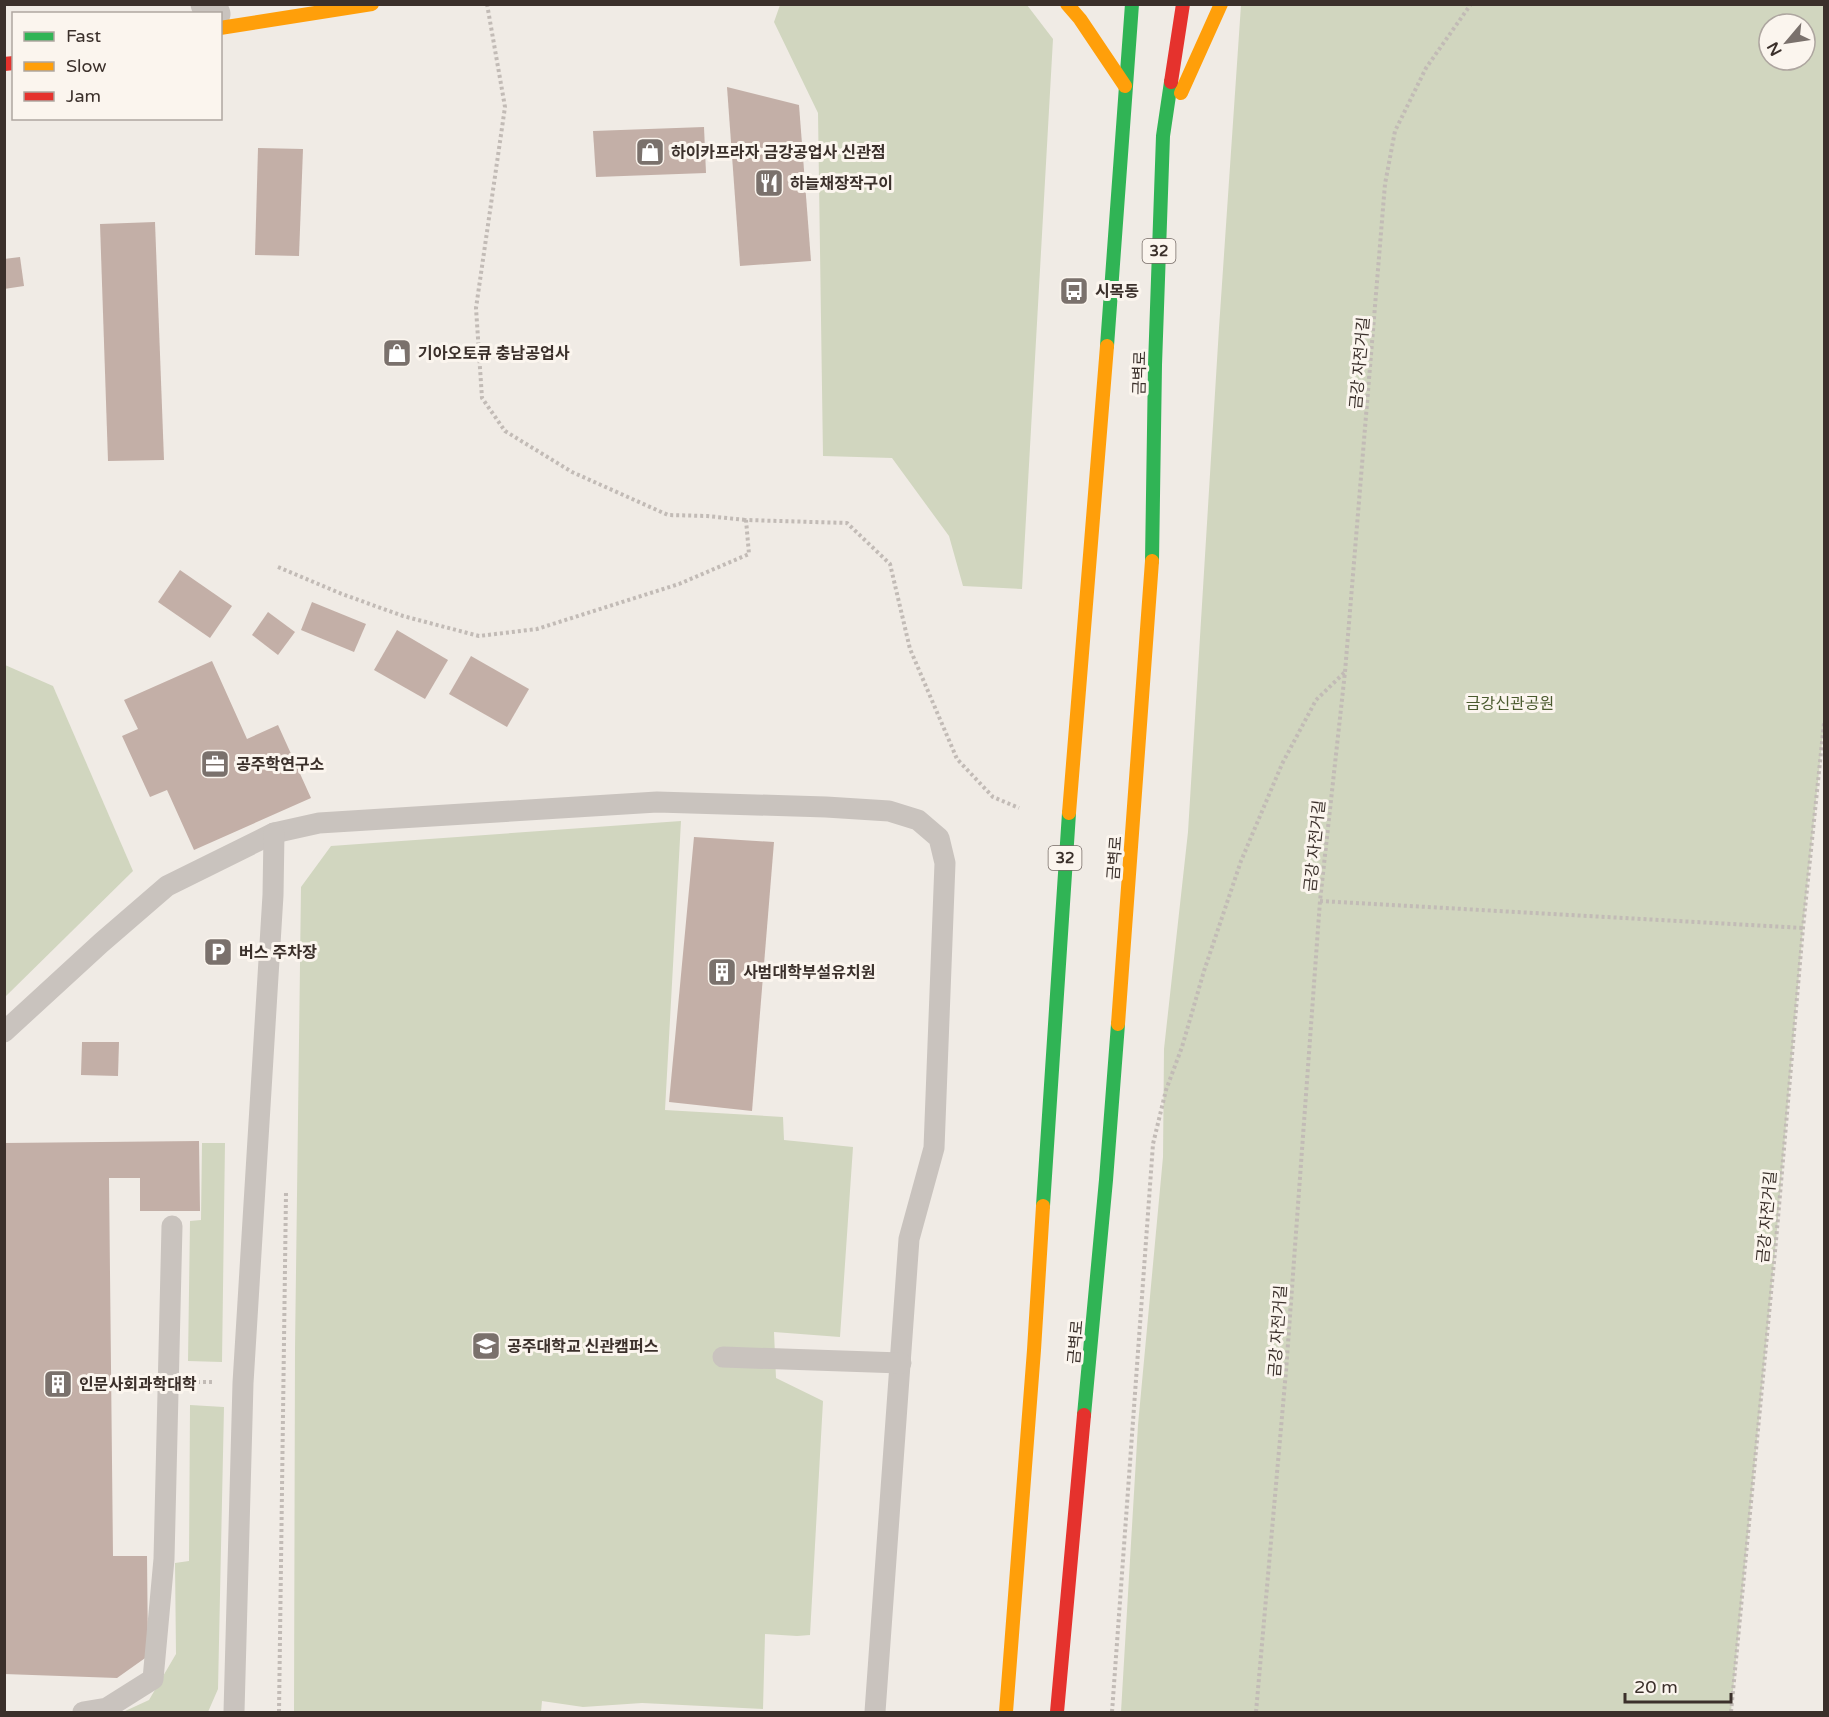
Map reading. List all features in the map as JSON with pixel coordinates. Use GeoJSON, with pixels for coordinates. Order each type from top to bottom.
{"type":"FeatureCollection","features":[{"type":"Feature","properties":{"kind":"main road"},"geometry":{"type":"LineString","coordinates":[[222,19],[372,4]]}},
{"type":"Feature","properties":{"kind":"main road"},"geometry":{"type":"LineString","coordinates":[[1067,4],[1080,19],[1125,86]]}},
{"type":"Feature","properties":{"kind":"main road","name":"금벽로"},"geometry":{"type":"LineString","coordinates":[[1006,1713],[1034,1350],[1066,842],[1100,450],[1132,4]]}},
{"type":"Feature","properties":{"kind":"main road","name":"금벽로"},"geometry":{"type":"LineString","coordinates":[[1057,1713],[1106,1180],[1153,543],[1155,377],[1163,136],[1183,4]]}},
{"type":"Feature","properties":{"kind":"main road"},"geometry":{"type":"LineString","coordinates":[[1163,136],[1221,4]]}},
{"type":"Feature","properties":{"kind":"lane"},"geometry":{"type":"LineString","coordinates":[[4,1032],[168,886],[274,833],[319,823],[657,802],[878,810],[918,820],[939,838],[945,863],[934,1148],[909,1239],[875,1713]]}},
{"type":"Feature","properties":{"kind":"lane"},"geometry":{"type":"LineString","coordinates":[[234,1713],[243,1383],[273,895],[274,833]]}},
{"type":"Feature","properties":{"kind":"lane"},"geometry":{"type":"LineString","coordinates":[[83,1713],[107,1708],[153,1679],[164,1559],[172,1226]]}},
{"type":"Feature","properties":{"kind":"lane"},"geometry":{"type":"LineString","coordinates":[[723,1357],[901,1363]]}},
{"type":"Feature","properties":{"kind":"path"},"geometry":{"type":"LineString","coordinates":[[487,4],[505,106],[476,308],[482,398],[505,431],[572,472],[668,515],[847,523],[890,564],[910,649],[957,759],[993,797],[1019,808]]}},
{"type":"Feature","properties":{"kind":"path","name":"금강 자전거길"},"geometry":{"type":"LineString","coordinates":[[1256,1713],[1286,1371],[1320,901],[1345,672],[1385,184],[1395,131],[1426,68],[1471,4]]}},
{"type":"Feature","properties":{"kind":"path"},"geometry":{"type":"LineString","coordinates":[[278,567],[403,616],[478,636],[537,629],[679,584],[749,554],[746,520]]}},
{"type":"Feature","properties":{"kind":"path"},"geometry":{"type":"LineString","coordinates":[[1112,1713],[1153,1144],[1166,1090],[1182,1047],[1204,971],[1241,861],[1282,764],[1316,700],[1345,672]]}},
{"type":"Feature","properties":{"kind":"path","name":"금강 자전거길"},"geometry":{"type":"LineString","coordinates":[[1731,1713],[1824,723]]}},
{"type":"Feature","properties":{"kind":"path"},"geometry":{"type":"LineString","coordinates":[[1320,901],[1803,928]]}},
{"type":"Feature","properties":{"kind":"path"},"geometry":{"type":"LineString","coordinates":[[279,1713],[286,1187]]}},
{"type":"Feature","properties":{"kind":"green space"},"geometry":{"type":"Polygon","coordinates":[[[780,5],[1027,5],[1053,39],[1022,589],[963,586],[949,536],[892,458],[823,456],[818,113],[774,22],[780,5]]]}},
{"type":"Feature","properties":{"kind":"green space","name":"금강신관공원"},"geometry":{"type":"Polygon","coordinates":[[[1241,5],[1824,5],[1824,723],[1731,1712],[1121,1712],[1138,1425],[1163,1157],[1164,1049],[1188,832],[1241,5]]]}},
{"type":"Feature","properties":{"kind":"green space"},"geometry":{"type":"Polygon","coordinates":[[[5,665],[53,686],[133,871],[5,997],[5,665]]]}},
{"type":"Feature","properties":{"kind":"green space"},"geometry":{"type":"Polygon","coordinates":[[[681,821],[665,1110],[783,1117],[784,1140],[853,1147],[840,1337],[774,1332],[776,1378],[823,1401],[810,1635],[765,1634],[763,1709],[642,1703],[583,1707],[542,1701],[541,1712],[294,1712],[295,1349],[301,887],[331,846],[681,821]]]}},
{"type":"Feature","properties":{"kind":"green space"},"geometry":{"type":"Polygon","coordinates":[[[202,1143],[225,1143],[222,1362],[188,1361],[190,1221],[201,1220],[202,1143]]]}},
{"type":"Feature","properties":{"kind":"green space"},"geometry":{"type":"Polygon","coordinates":[[[190,1405],[224,1407],[218,1689],[208,1712],[123,1712],[149,1700],[176,1654],[175,1563],[189,1561],[190,1405]]]}},
{"type":"Feature","properties":{"kind":"building","name":"하늘채장작구이"},"geometry":{"type":"Polygon","coordinates":[[[727,87],[799,105],[811,261],[740,266],[727,87]]]}},
{"type":"Feature","properties":{"kind":"building","name":"하이카프라자 금강공업사 신관점"},"geometry":{"type":"Polygon","coordinates":[[[704,127],[706,173],[596,177],[593,131],[704,127]]]}},
{"type":"Feature","properties":{"kind":"building"},"geometry":{"type":"Polygon","coordinates":[[[258,148],[303,149],[299,256],[255,255],[258,148]]]}},
{"type":"Feature","properties":{"kind":"building"},"geometry":{"type":"Polygon","coordinates":[[[155,222],[164,460],[108,461],[100,224],[155,222]]]}},
{"type":"Feature","properties":{"kind":"building"},"geometry":{"type":"Polygon","coordinates":[[[20,257],[24,286],[4,289],[4,259],[20,257]]]}},
{"type":"Feature","properties":{"kind":"building"},"geometry":{"type":"Polygon","coordinates":[[[180,570],[232,606],[210,638],[158,602],[180,570]]]}},
{"type":"Feature","properties":{"kind":"building"},"geometry":{"type":"Polygon","coordinates":[[[312,602],[366,624],[354,652],[301,630],[312,602]]]}},
{"type":"Feature","properties":{"kind":"building"},"geometry":{"type":"Polygon","coordinates":[[[268,612],[295,632],[278,655],[252,635],[268,612]]]}},
{"type":"Feature","properties":{"kind":"building"},"geometry":{"type":"Polygon","coordinates":[[[397,630],[448,660],[425,699],[374,670],[397,630]]]}},
{"type":"Feature","properties":{"kind":"building"},"geometry":{"type":"Polygon","coordinates":[[[471,656],[529,689],[507,727],[449,694],[471,656]]]}},
{"type":"Feature","properties":{"kind":"building","name":"공주학연구소"},"geometry":{"type":"Polygon","coordinates":[[[212,661],[247,739],[278,725],[311,798],[194,850],[167,790],[150,797],[122,736],[138,729],[124,700],[212,661]]]}},
{"type":"Feature","properties":{"kind":"building","name":"사범대학부설유치원"},"geometry":{"type":"Polygon","coordinates":[[[694,837],[774,842],[752,1111],[669,1102],[694,837]]]}},
{"type":"Feature","properties":{"kind":"building"},"geometry":{"type":"Polygon","coordinates":[[[82,1042],[119,1042],[118,1076],[81,1075],[82,1042]]]}},
{"type":"Feature","properties":{"kind":"building","name":"인문사회과학대학"},"geometry":{"type":"Polygon","coordinates":[[[199,1141],[200,1211],[140,1211],[140,1178],[109,1178],[113,1556],[147,1556],[148,1656],[117,1678],[4,1674],[4,1143],[199,1141]]]}},
{"type":"Feature","properties":{"kind":"traffic: fast"},"geometry":{"type":"LineString","coordinates":[[1107,346],[1132,4]]}},
{"type":"Feature","properties":{"kind":"traffic: fast"},"geometry":{"type":"LineString","coordinates":[[1152,561],[1155,365],[1163,136],[1171,82]]}},
{"type":"Feature","properties":{"kind":"traffic: fast"},"geometry":{"type":"LineString","coordinates":[[1043,1206],[1069,813]]}},
{"type":"Feature","properties":{"kind":"traffic: fast"},"geometry":{"type":"LineString","coordinates":[[1084,1415],[1118,1024]]}},
{"type":"Feature","properties":{"kind":"traffic: slow"},"geometry":{"type":"LineString","coordinates":[[222,28],[372,4]]}},
{"type":"Feature","properties":{"kind":"traffic: slow"},"geometry":{"type":"LineString","coordinates":[[1067,4],[1080,19],[1125,86]]}},
{"type":"Feature","properties":{"kind":"traffic: slow"},"geometry":{"type":"LineString","coordinates":[[1181,93],[1221,4]]}},
{"type":"Feature","properties":{"kind":"traffic: slow"},"geometry":{"type":"LineString","coordinates":[[1069,813],[1107,346]]}},
{"type":"Feature","properties":{"kind":"traffic: slow"},"geometry":{"type":"LineString","coordinates":[[1118,1024],[1152,561]]}},
{"type":"Feature","properties":{"kind":"traffic: slow"},"geometry":{"type":"LineString","coordinates":[[1006,1712],[1043,1206]]}},
{"type":"Feature","properties":{"kind":"traffic: jam"},"geometry":{"type":"LineString","coordinates":[[1171,82],[1183,4]]}},
{"type":"Feature","properties":{"kind":"traffic: jam"},"geometry":{"type":"LineString","coordinates":[[4,64],[12,63]]}},
{"type":"Feature","properties":{"kind":"traffic: jam"},"geometry":{"type":"LineString","coordinates":[[1057,1712],[1084,1415]]}},
{"type":"Feature","properties":{"kind":"place","name":"하이카프라자 금강공업사 신관점"},"geometry":{"type":"Point","coordinates":[650,152]}},
{"type":"Feature","properties":{"kind":"place","name":"하늘채장작구이"},"geometry":{"type":"Point","coordinates":[769,183]}},
{"type":"Feature","properties":{"kind":"place","name":"시목동"},"geometry":{"type":"Point","coordinates":[1074,291]}},
{"type":"Feature","properties":{"kind":"place","name":"기아오토큐 충남공업사"},"geometry":{"type":"Point","coordinates":[397,353]}},
{"type":"Feature","properties":{"kind":"place","name":"공주학연구소"},"geometry":{"type":"Point","coordinates":[215,764]}},
{"type":"Feature","properties":{"kind":"place","name":"버스 주차장"},"geometry":{"type":"Point","coordinates":[218,952]}},
{"type":"Feature","properties":{"kind":"place","name":"사범대학부설유치원"},"geometry":{"type":"Point","coordinates":[722,972]}},
{"type":"Feature","properties":{"kind":"place","name":"공주대학교 신관캠퍼스"},"geometry":{"type":"Point","coordinates":[486,1346]}},
{"type":"Feature","properties":{"kind":"place","name":"인문사회과학대학"},"geometry":{"type":"Point","coordinates":[58,1384]}}]}
